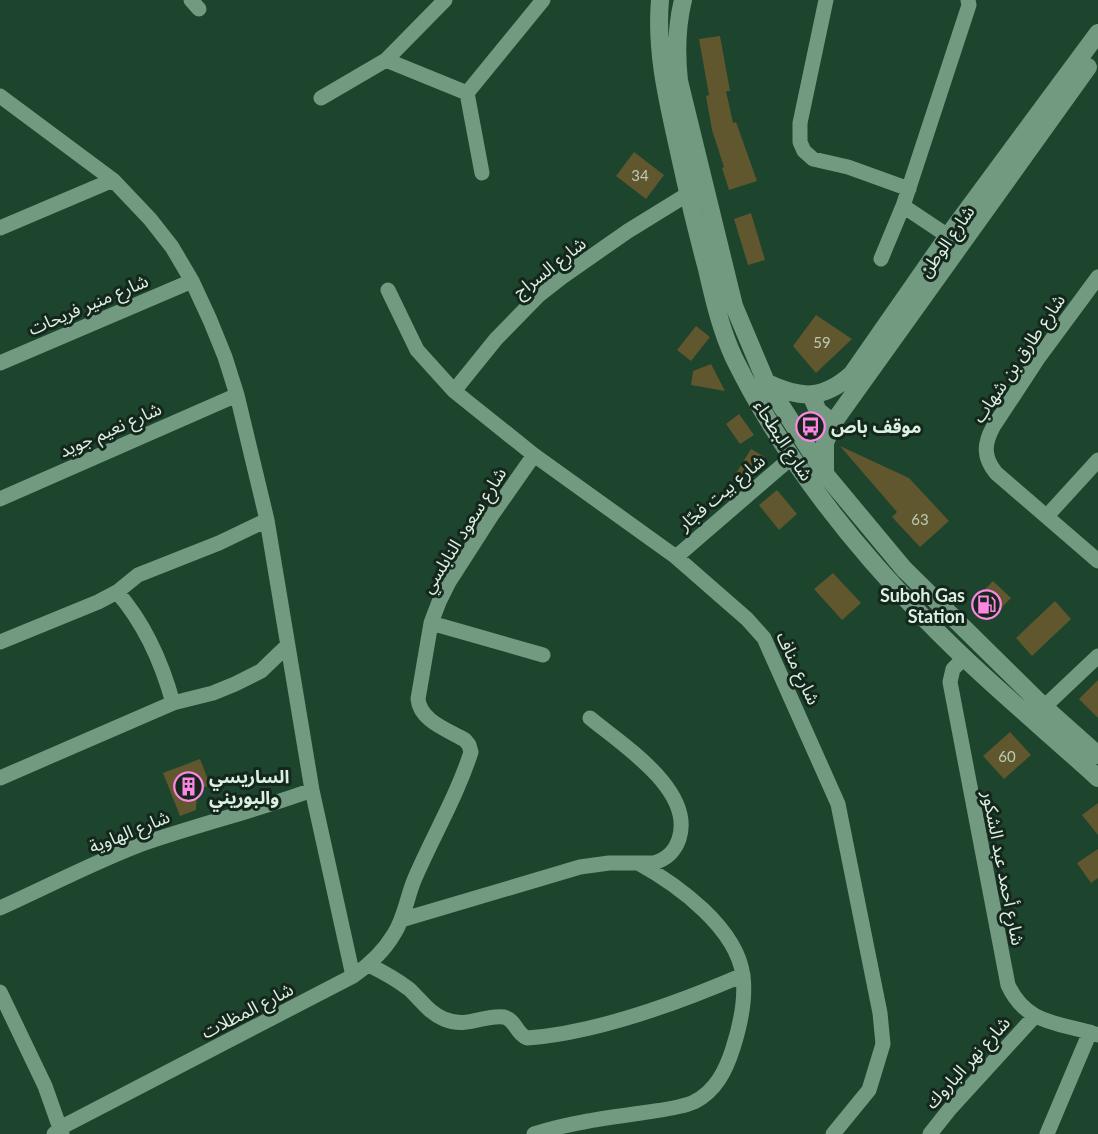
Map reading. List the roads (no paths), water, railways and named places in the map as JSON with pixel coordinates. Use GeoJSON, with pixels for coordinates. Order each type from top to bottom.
{"type":"FeatureCollection","features":[{"type":"Feature","properties":{"kind":"street"},"geometry":{"type":"LineString","coordinates":[[321,98],[386,60],[445,0]]}},
{"type":"Feature","properties":{"kind":"street"},"geometry":{"type":"LineString","coordinates":[[482,173],[467,93],[543,0]]}},
{"type":"Feature","properties":{"kind":"street","name":"شارع البطحاء"},"geometry":{"type":"LineString","coordinates":[[660,0],[657,25],[659,55],[688,194],[720,323],[734,358],[792,458],[866,556],[928,622],[1098,778]]}},
{"type":"Feature","properties":{"kind":"street","name":"شارع البطحاء"},"geometry":{"type":"LineString","coordinates":[[683,0],[676,50],[679,81],[734,306],[766,382],[825,474],[904,569],[1044,707],[1098,755]]}},
{"type":"Feature","properties":{"kind":"street"},"geometry":{"type":"LineString","coordinates":[[826,0],[800,123],[800,142],[804,151],[813,159],[848,167],[909,189]]}},
{"type":"Feature","properties":{"kind":"street"},"geometry":{"type":"LineString","coordinates":[[881,259],[909,189],[969,5],[968,0]]}},
{"type":"Feature","properties":{"kind":"street","name":"شارع الوطن"},"geometry":{"type":"LineString","coordinates":[[766,382],[786,392],[811,395],[834,389],[852,374],[948,236],[1096,44]]}},
{"type":"Feature","properties":{"kind":"street","name":"شارع الوطن"},"geometry":{"type":"LineString","coordinates":[[825,474],[825,443],[833,423],[1096,44]]}},
{"type":"Feature","properties":{"kind":"street"},"geometry":{"type":"LineString","coordinates":[[386,60],[467,93]]}},
{"type":"Feature","properties":{"kind":"street"},"geometry":{"type":"LineString","coordinates":[[0,96],[112,180],[150,219],[172,246],[192,281],[225,357],[237,395],[267,520],[312,790],[353,976]]}},
{"type":"Feature","properties":{"kind":"street"},"geometry":{"type":"LineString","coordinates":[[0,228],[112,180]]}},
{"type":"Feature","properties":{"kind":"street","name":"شارع السراج"},"geometry":{"type":"LineString","coordinates":[[454,391],[496,339],[540,295],[628,231],[688,194]]}},
{"type":"Feature","properties":{"kind":"street"},"geometry":{"type":"LineString","coordinates":[[903,206],[948,236]]}},
{"type":"Feature","properties":{"kind":"street","name":"شارع طارق بن شهاب"},"geometry":{"type":"LineString","coordinates":[[1098,277],[1038,357],[987,438],[985,449],[986,459],[990,466],[1098,561]]}},
{"type":"Feature","properties":{"kind":"street","name":"شارع منير فريحات"},"geometry":{"type":"LineString","coordinates":[[0,363],[192,281]]}},
{"type":"Feature","properties":{"kind":"street","name":"شارع مناف"},"geometry":{"type":"LineString","coordinates":[[388,290],[417,350],[454,391],[534,455],[676,557],[747,619],[764,638],[772,652],[838,804],[880,1013],[883,1044],[869,1090],[833,1134]]}},
{"type":"Feature","properties":{"kind":"street","name":"شارع نعيم جويد"},"geometry":{"type":"LineString","coordinates":[[0,499],[237,395]]}},
{"type":"Feature","properties":{"kind":"street"},"geometry":{"type":"LineString","coordinates":[[811,395],[818,411],[833,423]]}},
{"type":"Feature","properties":{"kind":"street","name":"شارع سعود النابلسي"},"geometry":{"type":"LineString","coordinates":[[415,878],[443,821],[471,752],[465,740],[425,716],[419,706],[431,623],[449,582],[534,455]]}},
{"type":"Feature","properties":{"kind":"street","name":"شارع بيت فجّار"},"geometry":{"type":"LineString","coordinates":[[676,557],[792,458]]}},
{"type":"Feature","properties":{"kind":"street"},"geometry":{"type":"LineString","coordinates":[[1047,516],[1098,460]]}},
{"type":"Feature","properties":{"kind":"street"},"geometry":{"type":"LineString","coordinates":[[0,642],[85,608],[117,592],[138,575],[219,543],[267,520]]}},
{"type":"Feature","properties":{"kind":"street"},"geometry":{"type":"LineString","coordinates":[[117,592],[129,605],[147,634],[173,703]]}},
{"type":"Feature","properties":{"kind":"street"},"geometry":{"type":"LineString","coordinates":[[431,623],[543,655]]}},
{"type":"Feature","properties":{"kind":"street"},"geometry":{"type":"LineString","coordinates":[[0,778],[173,703],[213,693],[235,684],[261,671],[288,645]]}},
{"type":"Feature","properties":{"kind":"street"},"geometry":{"type":"LineString","coordinates":[[1044,707],[1098,656]]}},
{"type":"Feature","properties":{"kind":"street","name":"شارع أحمد عبد الشكور"},"geometry":{"type":"LineString","coordinates":[[965,657],[953,669],[950,682],[1004,975],[1013,997],[1034,1017],[1094,1034]]}},
{"type":"Feature","properties":{"kind":"street"},"geometry":{"type":"LineString","coordinates":[[401,920],[580,867],[609,863],[659,862],[670,854],[681,834],[681,826],[676,804],[666,784],[659,775],[590,718]]}},
{"type":"Feature","properties":{"kind":"street","name":"شارع الهاوية"},"geometry":{"type":"LineString","coordinates":[[0,908],[139,846],[192,826],[269,806],[312,790]]}},
{"type":"Feature","properties":{"kind":"street"},"geometry":{"type":"LineString","coordinates":[[534,1134],[570,1124],[685,1105],[709,1092],[723,1074],[735,1041],[744,999],[741,964],[730,943],[700,908],[674,885],[638,863]]}},
{"type":"Feature","properties":{"kind":"street","name":"شارع المظلات"},"geometry":{"type":"LineString","coordinates":[[58,1132],[353,976],[369,965],[388,944],[401,920],[415,878]]}},
{"type":"Feature","properties":{"kind":"street"},"geometry":{"type":"LineString","coordinates":[[369,965],[395,979],[443,1019],[460,1023],[506,1018],[513,1023],[518,1033],[527,1038],[566,1032],[633,1016],[688,998],[743,975]]}},
{"type":"Feature","properties":{"kind":"street"},"geometry":{"type":"LineString","coordinates":[[0,992],[45,1086],[58,1132]]}},
{"type":"Feature","properties":{"kind":"street","name":"شارع نهر الباروك"},"geometry":{"type":"LineString","coordinates":[[930,1134],[1034,1017]]}},
{"type":"Feature","properties":{"kind":"street"},"geometry":{"type":"LineString","coordinates":[[1047,1134],[1094,1034]]}},
{"type":"Feature","properties":{"kind":"place","name":"موقف باص"},"geometry":{"type":"Point","coordinates":[810,426]}},
{"type":"Feature","properties":{"kind":"place","name":"Suboh Gas Station"},"geometry":{"type":"Point","coordinates":[986,605]}},
{"type":"Feature","properties":{"kind":"place","name":"الساريسي والبوريني"},"geometry":{"type":"Point","coordinates":[188,786]}}]}
